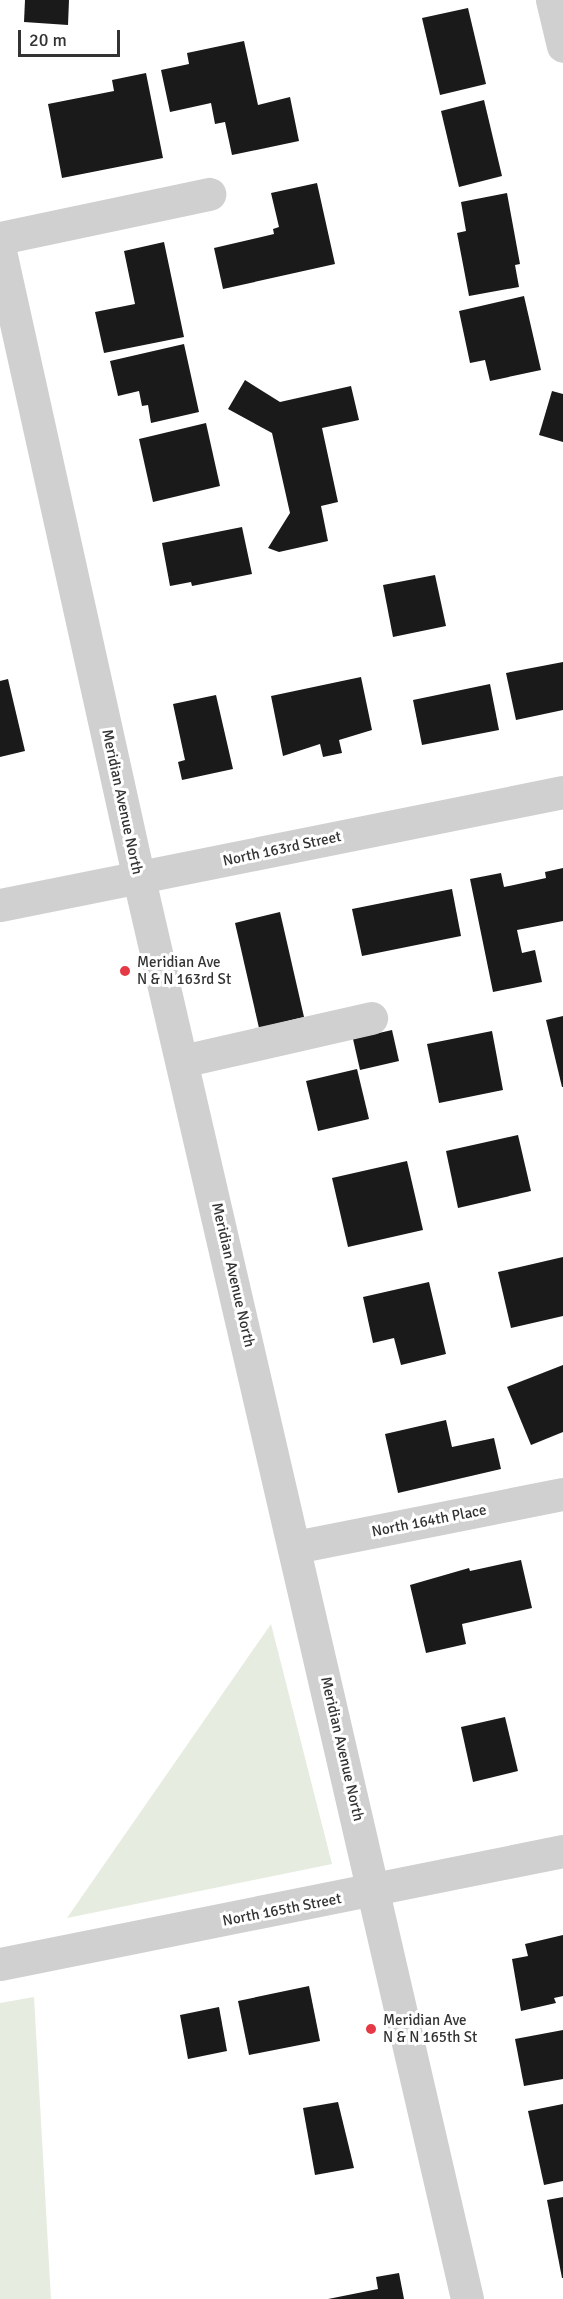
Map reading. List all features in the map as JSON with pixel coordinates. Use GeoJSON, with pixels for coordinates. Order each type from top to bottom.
{"type":"FeatureCollection","features":[{"type":"Feature","properties":{"kind":"street"},"geometry":{"type":"LineString","coordinates":[[552,0],[563,46]]}},
{"type":"Feature","properties":{"kind":"street"},"geometry":{"type":"LineString","coordinates":[[0,238],[209,194]]}},
{"type":"Feature","properties":{"kind":"street","name":"Meridian Avenue North"},"geometry":{"type":"LineString","coordinates":[[0,251],[11,348],[182,1061],[376,1892],[467,2299]]}},
{"type":"Feature","properties":{"kind":"street","name":"North 163rd Street"},"geometry":{"type":"LineString","coordinates":[[0,905],[139,879],[563,792]]}},
{"type":"Feature","properties":{"kind":"street"},"geometry":{"type":"LineString","coordinates":[[182,1061],[371,1018]]}},
{"type":"Feature","properties":{"kind":"street","name":"North 164th Place"},"geometry":{"type":"LineString","coordinates":[[295,1547],[563,1494]]}},
{"type":"Feature","properties":{"kind":"street","name":"North 165th Street"},"geometry":{"type":"LineString","coordinates":[[0,1965],[376,1892],[563,1851]]}},
{"type":"Feature","properties":{"kind":"shaded area"},"geometry":{"type":"Polygon","coordinates":[[[271,1624],[332,1864],[67,1918],[271,1624]]]}},
{"type":"Feature","properties":{"kind":"shaded area"},"geometry":{"type":"Polygon","coordinates":[[[34,1997],[51,2299],[0,2299],[0,2003],[34,1997]]]}},
{"type":"Feature","properties":{"kind":"building"},"geometry":{"type":"Polygon","coordinates":[[[25,0],[69,0],[68,25],[24,22],[25,0]]]}},
{"type":"Feature","properties":{"kind":"building"},"geometry":{"type":"Polygon","coordinates":[[[468,8],[486,84],[440,95],[422,18],[468,8]]]}},
{"type":"Feature","properties":{"kind":"building"},"geometry":{"type":"Polygon","coordinates":[[[244,41],[258,105],[290,97],[299,141],[232,155],[225,122],[215,124],[211,103],[170,112],[161,70],[189,64],[187,53],[244,41]]]}},
{"type":"Feature","properties":{"kind":"building"},"geometry":{"type":"Polygon","coordinates":[[[146,73],[163,158],[62,178],[48,104],[114,91],[112,80],[146,73]]]}},
{"type":"Feature","properties":{"kind":"building"},"geometry":{"type":"Polygon","coordinates":[[[484,100],[502,176],[459,187],[441,111],[484,100]]]}},
{"type":"Feature","properties":{"kind":"building"},"geometry":{"type":"Polygon","coordinates":[[[317,183],[335,264],[223,289],[214,248],[274,234],[273,229],[279,227],[271,193],[317,183]]]}},
{"type":"Feature","properties":{"kind":"building"},"geometry":{"type":"Polygon","coordinates":[[[507,193],[520,264],[515,265],[519,287],[469,296],[457,233],[466,231],[461,202],[507,193]]]}},
{"type":"Feature","properties":{"kind":"building"},"geometry":{"type":"Polygon","coordinates":[[[164,242],[184,337],[104,353],[95,312],[135,304],[124,251],[164,242]]]}},
{"type":"Feature","properties":{"kind":"building"},"geometry":{"type":"Polygon","coordinates":[[[524,296],[541,370],[490,381],[485,360],[470,363],[459,311],[524,296]]]}},
{"type":"Feature","properties":{"kind":"building"},"geometry":{"type":"Polygon","coordinates":[[[184,344],[199,412],[151,423],[148,405],[142,406],[139,391],[118,396],[110,361],[184,344]]]}},
{"type":"Feature","properties":{"kind":"building"},"geometry":{"type":"Polygon","coordinates":[[[245,380],[280,402],[351,386],[359,420],[322,428],[338,502],[321,506],[328,541],[279,552],[268,548],[290,513],[272,433],[228,409],[245,380]]]}},
{"type":"Feature","properties":{"kind":"building"},"geometry":{"type":"Polygon","coordinates":[[[552,391],[563,394],[563,442],[539,435],[552,391]]]}},
{"type":"Feature","properties":{"kind":"building"},"geometry":{"type":"Polygon","coordinates":[[[206,423],[220,486],[153,502],[139,439],[206,423]]]}},
{"type":"Feature","properties":{"kind":"building"},"geometry":{"type":"Polygon","coordinates":[[[242,527],[252,574],[192,586],[191,582],[170,586],[162,543],[242,527]]]}},
{"type":"Feature","properties":{"kind":"building"},"geometry":{"type":"Polygon","coordinates":[[[435,575],[446,626],[393,637],[383,585],[435,575]]]}},
{"type":"Feature","properties":{"kind":"building"},"geometry":{"type":"Polygon","coordinates":[[[563,662],[563,710],[516,720],[506,673],[563,662]]]}},
{"type":"Feature","properties":{"kind":"building"},"geometry":{"type":"Polygon","coordinates":[[[361,677],[372,730],[339,740],[342,753],[323,757],[320,744],[283,756],[271,696],[361,677]]]}},
{"type":"Feature","properties":{"kind":"building"},"geometry":{"type":"Polygon","coordinates":[[[8,679],[25,751],[0,757],[0,681],[8,679]]]}},
{"type":"Feature","properties":{"kind":"building"},"geometry":{"type":"Polygon","coordinates":[[[490,684],[499,730],[422,745],[413,700],[490,684]]]}},
{"type":"Feature","properties":{"kind":"building"},"geometry":{"type":"Polygon","coordinates":[[[216,695],[233,769],[182,780],[178,762],[185,760],[173,704],[216,695]]]}},
{"type":"Feature","properties":{"kind":"building"},"geometry":{"type":"Polygon","coordinates":[[[563,868],[563,921],[517,930],[522,953],[535,950],[542,982],[493,992],[470,879],[501,873],[504,887],[546,878],[545,872],[563,868]]]}},
{"type":"Feature","properties":{"kind":"building"},"geometry":{"type":"Polygon","coordinates":[[[452,889],[461,936],[362,956],[352,909],[452,889]]]}},
{"type":"Feature","properties":{"kind":"building"},"geometry":{"type":"Polygon","coordinates":[[[280,912],[304,1017],[259,1028],[235,923],[280,912]]]}},
{"type":"Feature","properties":{"kind":"building"},"geometry":{"type":"Polygon","coordinates":[[[563,1016],[563,1087],[562,1087],[546,1020],[563,1016]]]}},
{"type":"Feature","properties":{"kind":"building"},"geometry":{"type":"Polygon","coordinates":[[[392,1030],[399,1061],[360,1070],[353,1039],[392,1030]]]}},
{"type":"Feature","properties":{"kind":"building"},"geometry":{"type":"Polygon","coordinates":[[[492,1031],[503,1090],[439,1103],[427,1044],[492,1031]]]}},
{"type":"Feature","properties":{"kind":"building"},"geometry":{"type":"Polygon","coordinates":[[[357,1069],[369,1119],[318,1131],[306,1081],[357,1069]]]}},
{"type":"Feature","properties":{"kind":"building"},"geometry":{"type":"Polygon","coordinates":[[[518,1135],[531,1191],[458,1208],[446,1151],[518,1135]]]}},
{"type":"Feature","properties":{"kind":"building"},"geometry":{"type":"Polygon","coordinates":[[[407,1161],[423,1230],[348,1247],[332,1178],[407,1161]]]}},
{"type":"Feature","properties":{"kind":"building"},"geometry":{"type":"Polygon","coordinates":[[[563,1257],[563,1316],[511,1328],[498,1272],[563,1257]]]}},
{"type":"Feature","properties":{"kind":"building"},"geometry":{"type":"Polygon","coordinates":[[[429,1282],[446,1354],[401,1365],[394,1338],[373,1343],[363,1297],[429,1282]]]}},
{"type":"Feature","properties":{"kind":"building"},"geometry":{"type":"Polygon","coordinates":[[[563,1365],[563,1432],[531,1445],[507,1387],[563,1365]]]}},
{"type":"Feature","properties":{"kind":"building"},"geometry":{"type":"Polygon","coordinates":[[[446,1420],[452,1447],[494,1438],[501,1469],[398,1493],[385,1434],[446,1420]]]}},
{"type":"Feature","properties":{"kind":"building"},"geometry":{"type":"Polygon","coordinates":[[[521,1560],[532,1608],[462,1624],[466,1644],[426,1653],[410,1585],[469,1568],[470,1571],[521,1560]]]}},
{"type":"Feature","properties":{"kind":"building"},"geometry":{"type":"Polygon","coordinates":[[[505,1717],[518,1771],[473,1782],[461,1727],[505,1717]]]}},
{"type":"Feature","properties":{"kind":"building"},"geometry":{"type":"Polygon","coordinates":[[[563,1935],[563,1996],[554,1998],[556,2003],[521,2011],[512,1959],[528,1956],[525,1944],[563,1935]]]}},
{"type":"Feature","properties":{"kind":"building"},"geometry":{"type":"Polygon","coordinates":[[[309,1986],[320,2041],[249,2055],[238,2001],[309,1986]]]}},
{"type":"Feature","properties":{"kind":"building"},"geometry":{"type":"Polygon","coordinates":[[[219,2007],[227,2051],[188,2059],[180,2015],[219,2007]]]}},
{"type":"Feature","properties":{"kind":"building"},"geometry":{"type":"Polygon","coordinates":[[[563,2030],[563,2079],[524,2086],[515,2039],[563,2030]]]}},
{"type":"Feature","properties":{"kind":"building"},"geometry":{"type":"Polygon","coordinates":[[[338,2102],[354,2168],[315,2175],[303,2108],[338,2102]]]}},
{"type":"Feature","properties":{"kind":"building"},"geometry":{"type":"Polygon","coordinates":[[[563,2104],[563,2181],[544,2185],[528,2111],[563,2104]]]}},
{"type":"Feature","properties":{"kind":"building"},"geometry":{"type":"Polygon","coordinates":[[[563,2197],[563,2278],[562,2278],[547,2200],[563,2197]]]}},
{"type":"Feature","properties":{"kind":"building"},"geometry":{"type":"Polygon","coordinates":[[[399,2273],[404,2299],[328,2299],[378,2289],[376,2277],[399,2273]]]}},
{"type":"Feature","properties":{"kind":"place","name":"Meridian Ave N & N 163rd St"},"geometry":{"type":"Point","coordinates":[125,971]}},
{"type":"Feature","properties":{"kind":"place","name":"Meridian Ave N & N 165th St"},"geometry":{"type":"Point","coordinates":[371,2029]}}]}
